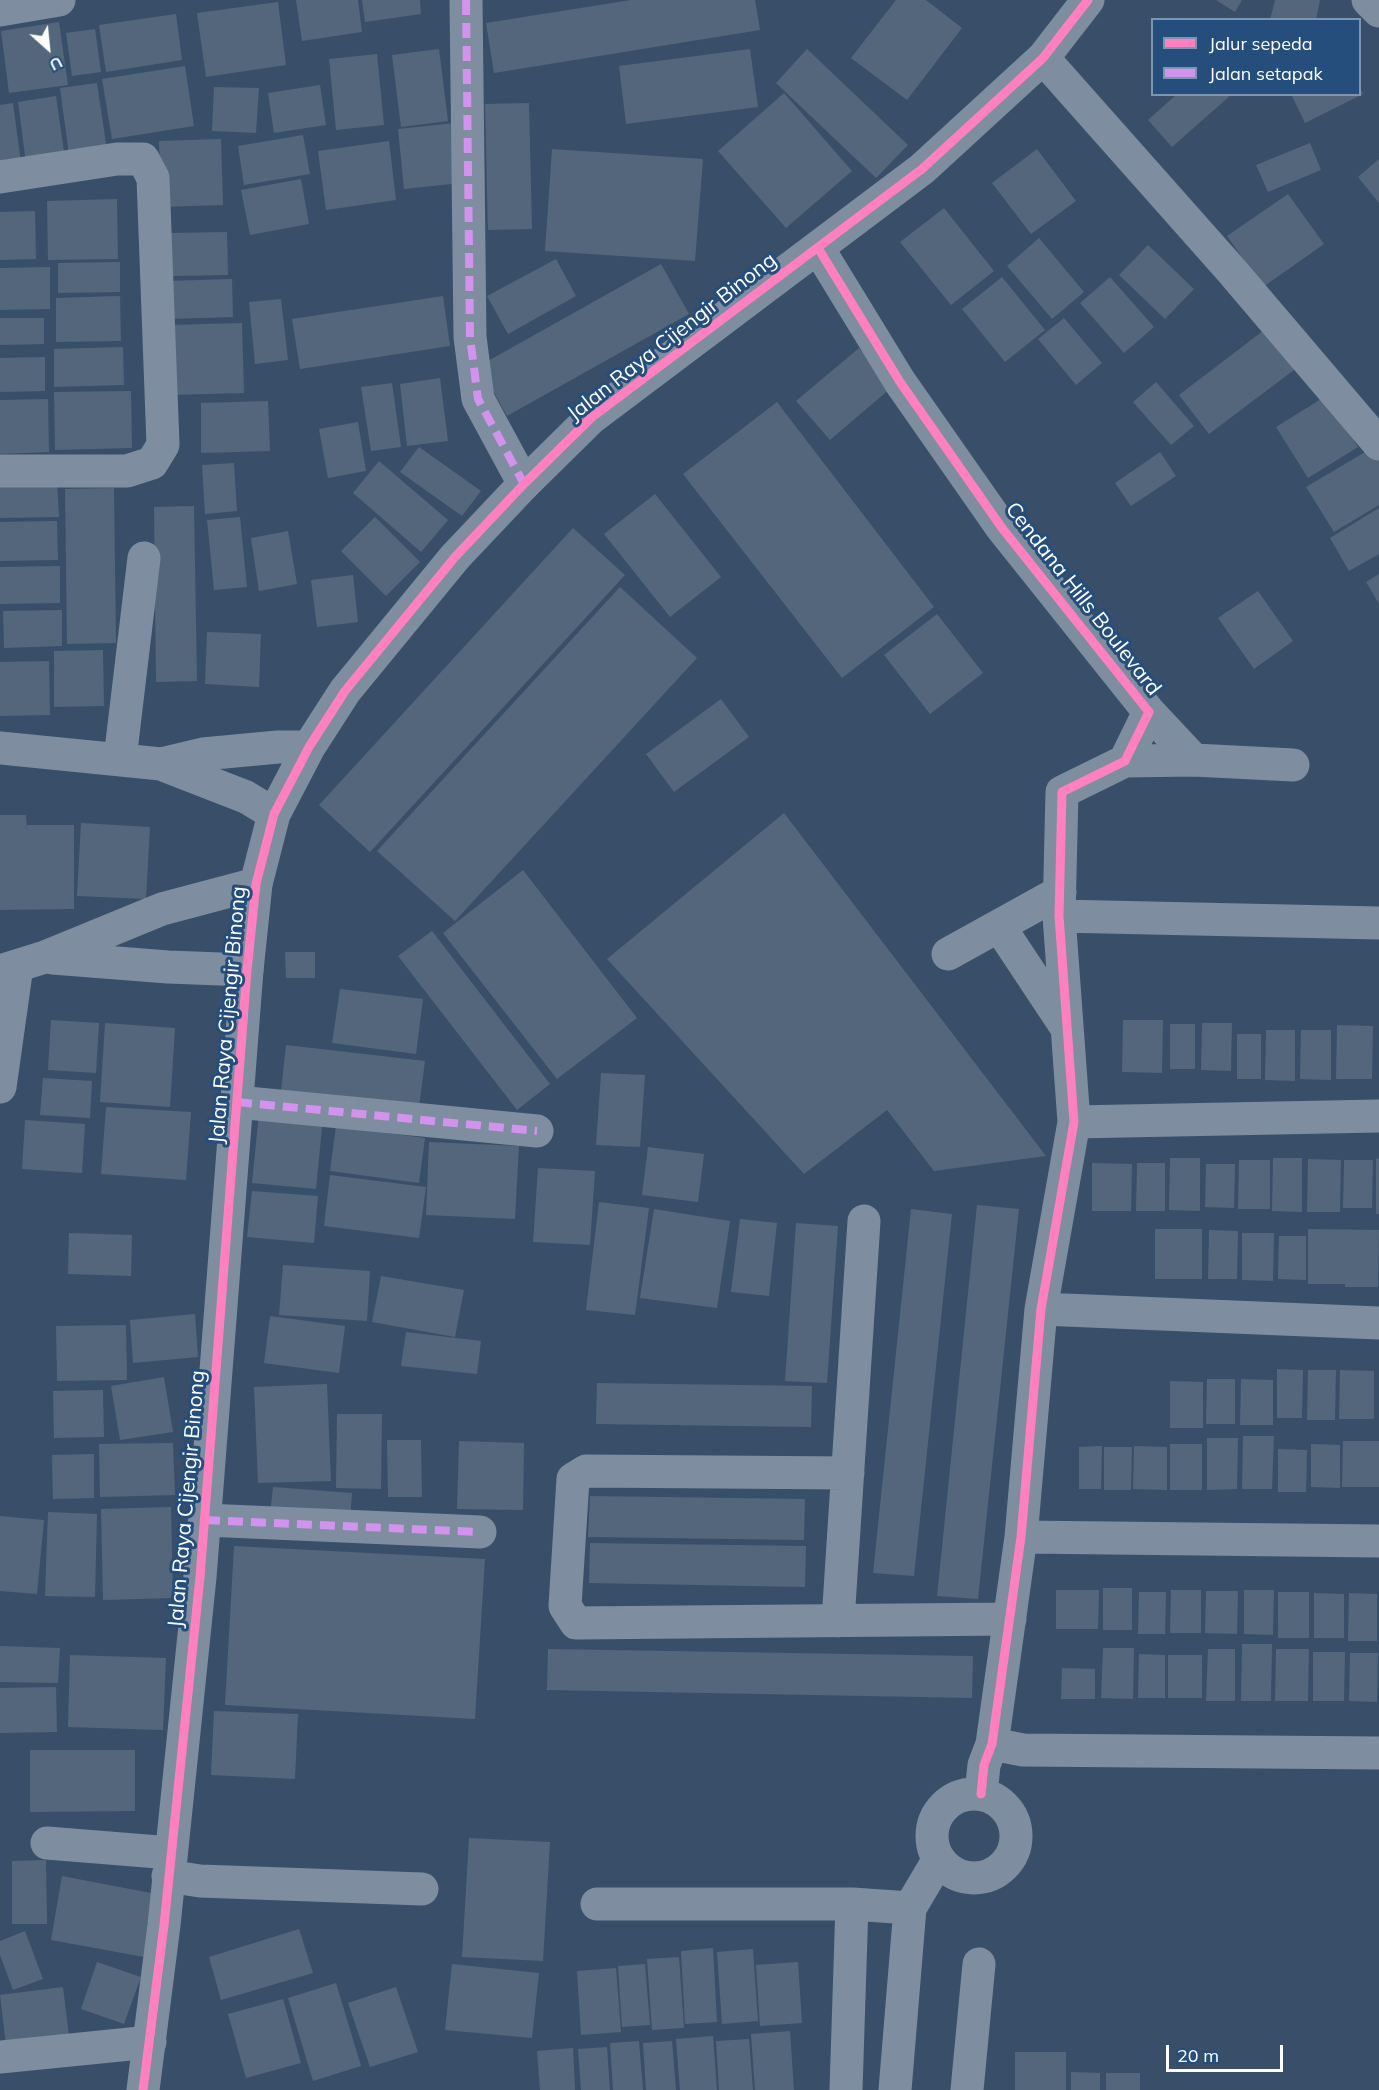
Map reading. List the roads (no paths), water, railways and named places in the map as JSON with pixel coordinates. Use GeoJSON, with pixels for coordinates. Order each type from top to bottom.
{"type":"FeatureCollection","features":[{"type":"Feature","properties":{"kind":"street"},"geometry":{"type":"LineString","coordinates":[[0,10],[59,0]]}},
{"type":"Feature","properties":{"kind":"street"},"geometry":{"type":"LineString","coordinates":[[466,0],[470,337],[478,399],[524,484]]}},
{"type":"Feature","properties":{"kind":"street","name":"Jalan Raya Cijengir Binong"},"geometry":{"type":"LineString","coordinates":[[143,2090],[170,1864],[205,1520],[256,884],[274,814],[309,747],[345,691],[455,557],[524,484],[591,418],[922,169],[1043,58],[1088,0]]}},
{"type":"Feature","properties":{"kind":"street"},"geometry":{"type":"LineString","coordinates":[[1368,0],[1379,11]]}},
{"type":"Feature","properties":{"kind":"street"},"geometry":{"type":"LineString","coordinates":[[1043,58],[1231,270],[1379,444]]}},
{"type":"Feature","properties":{"kind":"street"},"geometry":{"type":"LineString","coordinates":[[0,177],[117,159],[143,159],[153,178],[163,446],[152,463],[127,471],[0,471]]}},
{"type":"Feature","properties":{"kind":"street","name":"Cendana Hills Boulevard"},"geometry":{"type":"LineString","coordinates":[[818,248],[900,382],[1002,528],[1149,712],[1125,761]]}},
{"type":"Feature","properties":{"kind":"street"},"geometry":{"type":"LineString","coordinates":[[120,759],[144,558]]}},
{"type":"Feature","properties":{"kind":"street"},"geometry":{"type":"LineString","coordinates":[[1149,712],[1194,760]]}},
{"type":"Feature","properties":{"kind":"street"},"geometry":{"type":"LineString","coordinates":[[160,764],[203,754],[278,747],[309,747]]}},
{"type":"Feature","properties":{"kind":"street"},"geometry":{"type":"LineString","coordinates":[[0,748],[160,764],[246,797],[274,814]]}},
{"type":"Feature","properties":{"kind":"street"},"geometry":{"type":"LineString","coordinates":[[981,1794],[984,1765],[992,1744],[1021,1537],[1041,1309],[1074,1122],[1060,904],[1062,792],[1125,761],[1194,760],[1293,765]]}},
{"type":"Feature","properties":{"kind":"street"},"geometry":{"type":"LineString","coordinates":[[21,965],[162,909],[256,884]]}},
{"type":"Feature","properties":{"kind":"street"},"geometry":{"type":"LineString","coordinates":[[948,954],[999,926],[1060,904],[1379,923]]}},
{"type":"Feature","properties":{"kind":"street"},"geometry":{"type":"LineString","coordinates":[[999,926],[1068,1029]]}},
{"type":"Feature","properties":{"kind":"street"},"geometry":{"type":"LineString","coordinates":[[21,965],[248,970]]}},
{"type":"Feature","properties":{"kind":"street"},"geometry":{"type":"LineString","coordinates":[[0,1087],[21,965]]}},
{"type":"Feature","properties":{"kind":"street"},"geometry":{"type":"LineString","coordinates":[[237,1102],[537,1131]]}},
{"type":"Feature","properties":{"kind":"street"},"geometry":{"type":"LineString","coordinates":[[1074,1122],[1379,1116]]}},
{"type":"Feature","properties":{"kind":"street"},"geometry":{"type":"LineString","coordinates":[[838,1621],[864,1221]]}},
{"type":"Feature","properties":{"kind":"street"},"geometry":{"type":"LineString","coordinates":[[1041,1309],[1379,1323]]}},
{"type":"Feature","properties":{"kind":"street"},"geometry":{"type":"LineString","coordinates":[[848,1473],[586,1471],[573,1479],[565,1606],[576,1623],[1010,1619]]}},
{"type":"Feature","properties":{"kind":"street"},"geometry":{"type":"LineString","coordinates":[[205,1520],[480,1532]]}},
{"type":"Feature","properties":{"kind":"street"},"geometry":{"type":"LineString","coordinates":[[1021,1537],[1379,1541]]}},
{"type":"Feature","properties":{"kind":"street"},"geometry":{"type":"LineString","coordinates":[[992,1744],[1023,1750],[1379,1753]]}},
{"type":"Feature","properties":{"kind":"street"},"geometry":{"type":"LineString","coordinates":[[967,1794],[981,1794],[1006,1807],[1013,1819],[1016,1833],[1015,1846],[1009,1859],[1000,1869],[987,1876],[974,1878],[960,1876],[948,1869],[939,1859],[933,1847],[932,1833],[935,1820],[943,1808],[954,1799],[967,1794]]}},
{"type":"Feature","properties":{"kind":"street"},"geometry":{"type":"LineString","coordinates":[[47,1843],[170,1864],[200,1881],[422,1889]]}},
{"type":"Feature","properties":{"kind":"street"},"geometry":{"type":"LineString","coordinates":[[895,2090],[910,1908],[939,1859]]}},
{"type":"Feature","properties":{"kind":"street"},"geometry":{"type":"LineString","coordinates":[[597,1904],[852,1905],[910,1908]]}},
{"type":"Feature","properties":{"kind":"street"},"geometry":{"type":"LineString","coordinates":[[846,2090],[852,1905]]}},
{"type":"Feature","properties":{"kind":"street"},"geometry":{"type":"LineString","coordinates":[[967,2090],[979,1964]]}},
{"type":"Feature","properties":{"kind":"street"},"geometry":{"type":"LineString","coordinates":[[0,2057],[150,2042]]}}]}
